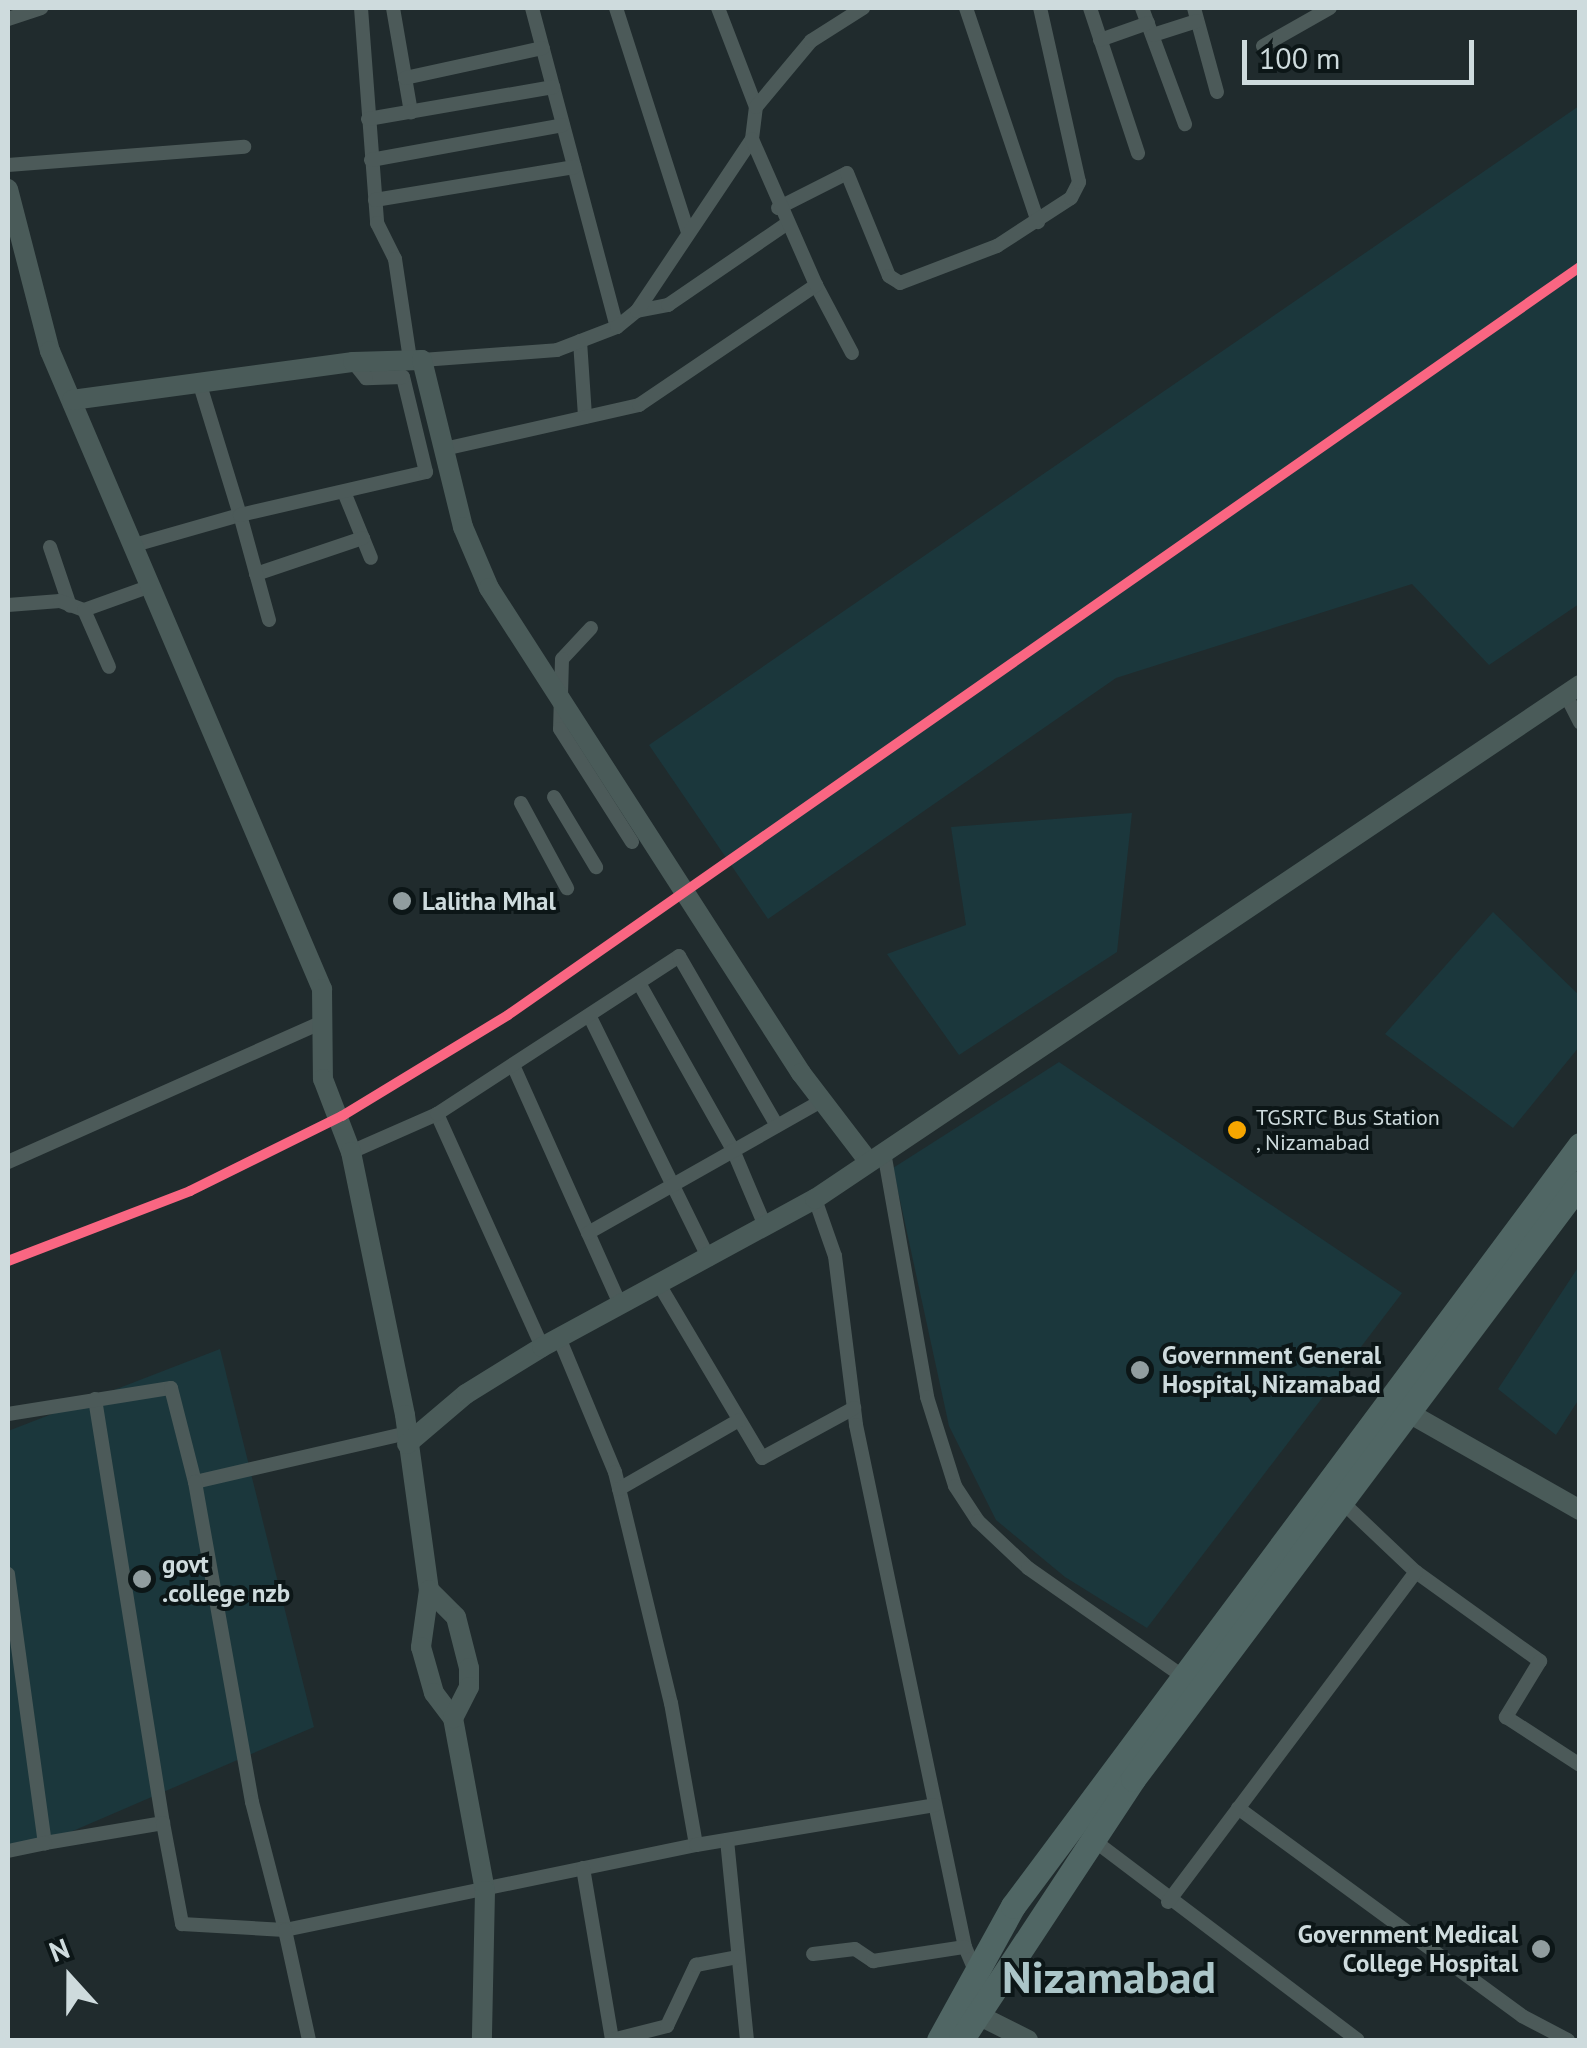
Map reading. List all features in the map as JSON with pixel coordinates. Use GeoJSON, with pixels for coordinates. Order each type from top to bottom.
{"type":"FeatureCollection","features":[{"type":"Feature","properties":{"kind":"highway"},"geometry":{"type":"LineString","coordinates":[[961,2040],[973,2005],[970,1958],[1580,1145]]}},
{"type":"Feature","properties":{"kind":"highway"},"geometry":{"type":"LineString","coordinates":[[939,2040],[973,2005],[1340,1500],[1578,1186]]}},
{"type":"Feature","properties":{"kind":"main road"},"geometry":{"type":"LineString","coordinates":[[8,189],[31,292],[72,400],[322,989],[323,1080],[351,1152],[407,1439],[430,1590],[420,1647],[434,1694],[454,1718],[485,1891],[482,2040]]}},
{"type":"Feature","properties":{"kind":"main road"},"geometry":{"type":"LineString","coordinates":[[72,400],[353,362],[416,359],[463,527],[514,630],[800,1074],[820,1101],[876,1157]]}},
{"type":"Feature","properties":{"kind":"main road"},"geometry":{"type":"LineString","coordinates":[[407,1439],[466,1394],[551,1344],[815,1199],[1573,690]]}},
{"type":"Feature","properties":{"kind":"main road"},"geometry":{"type":"LineString","coordinates":[[1409,1413],[1580,1510]]}},
{"type":"Feature","properties":{"kind":"main road"},"geometry":{"type":"LineString","coordinates":[[430,1590],[456,1617],[469,1668],[470,1687],[454,1718]]}},
{"type":"Feature","properties":{"kind":"main road"},"geometry":{"type":"LineString","coordinates":[[973,2005],[1028,2040]]}},
{"type":"Feature","properties":{"kind":"street"},"geometry":{"type":"LineString","coordinates":[[8,19],[40,8]]}},
{"type":"Feature","properties":{"kind":"street"},"geometry":{"type":"LineString","coordinates":[[361,8],[378,229],[395,259],[416,359],[557,350],[616,326],[637,311],[752,139],[756,107],[718,8]]}},
{"type":"Feature","properties":{"kind":"street"},"geometry":{"type":"LineString","coordinates":[[392,8],[411,112]]}},
{"type":"Feature","properties":{"kind":"street"},"geometry":{"type":"LineString","coordinates":[[532,8],[616,326]]}},
{"type":"Feature","properties":{"kind":"street"},"geometry":{"type":"LineString","coordinates":[[616,8],[688,232]]}},
{"type":"Feature","properties":{"kind":"street"},"geometry":{"type":"LineString","coordinates":[[756,107],[811,42],[863,8]]}},
{"type":"Feature","properties":{"kind":"street"},"geometry":{"type":"LineString","coordinates":[[966,8],[1038,222]]}},
{"type":"Feature","properties":{"kind":"street"},"geometry":{"type":"LineString","coordinates":[[778,208],[846,173],[889,276],[900,282],[967,260],[1038,222],[1071,198],[1079,182],[1040,8]]}},
{"type":"Feature","properties":{"kind":"street"},"geometry":{"type":"LineString","coordinates":[[1090,8],[1138,152]]}},
{"type":"Feature","properties":{"kind":"street"},"geometry":{"type":"LineString","coordinates":[[1142,8],[1185,124]]}},
{"type":"Feature","properties":{"kind":"street"},"geometry":{"type":"LineString","coordinates":[[1263,46],[1330,8]]}},
{"type":"Feature","properties":{"kind":"street"},"geometry":{"type":"LineString","coordinates":[[1100,40],[1195,14],[1217,92]]}},
{"type":"Feature","properties":{"kind":"street"},"geometry":{"type":"LineString","coordinates":[[405,78],[543,48]]}},
{"type":"Feature","properties":{"kind":"street"},"geometry":{"type":"LineString","coordinates":[[368,119],[553,87]]}},
{"type":"Feature","properties":{"kind":"street"},"geometry":{"type":"LineString","coordinates":[[371,160],[563,125]]}},
{"type":"Feature","properties":{"kind":"street"},"geometry":{"type":"LineString","coordinates":[[752,139],[785,225],[852,352]]}},
{"type":"Feature","properties":{"kind":"street"},"geometry":{"type":"LineString","coordinates":[[8,164],[244,146]]}},
{"type":"Feature","properties":{"kind":"street"},"geometry":{"type":"LineString","coordinates":[[374,200],[574,166]]}},
{"type":"Feature","properties":{"kind":"street"},"geometry":{"type":"LineString","coordinates":[[637,311],[668,305],[785,225]]}},
{"type":"Feature","properties":{"kind":"street"},"geometry":{"type":"LineString","coordinates":[[444,449],[639,405],[816,285]]}},
{"type":"Feature","properties":{"kind":"street"},"geometry":{"type":"LineString","coordinates":[[580,340],[585,417]]}},
{"type":"Feature","properties":{"kind":"street"},"geometry":{"type":"LineString","coordinates":[[131,546],[426,470],[403,377],[366,378],[353,362]]}},
{"type":"Feature","properties":{"kind":"street"},"geometry":{"type":"LineString","coordinates":[[200,385],[269,620]]}},
{"type":"Feature","properties":{"kind":"street"},"geometry":{"type":"LineString","coordinates":[[344,492],[371,558]]}},
{"type":"Feature","properties":{"kind":"street"},"geometry":{"type":"LineString","coordinates":[[256,574],[363,538]]}},
{"type":"Feature","properties":{"kind":"street"},"geometry":{"type":"LineString","coordinates":[[50,547],[109,667]]}},
{"type":"Feature","properties":{"kind":"street"},"geometry":{"type":"LineString","coordinates":[[8,605],[60,600],[77,608],[148,586]]}},
{"type":"Feature","properties":{"kind":"street"},"geometry":{"type":"LineString","coordinates":[[591,628],[562,659],[560,730],[632,842]]}},
{"type":"Feature","properties":{"kind":"street"},"geometry":{"type":"LineString","coordinates":[[1573,690],[1580,723]]}},
{"type":"Feature","properties":{"kind":"street"},"geometry":{"type":"LineString","coordinates":[[554,797],[596,867]]}},
{"type":"Feature","properties":{"kind":"street"},"geometry":{"type":"LineString","coordinates":[[522,803],[567,888]]}},
{"type":"Feature","properties":{"kind":"street"},"geometry":{"type":"LineString","coordinates":[[351,1152],[437,1114],[678,956],[777,1126]]}},
{"type":"Feature","properties":{"kind":"street"},"geometry":{"type":"LineString","coordinates":[[640,983],[733,1150],[766,1228]]}},
{"type":"Feature","properties":{"kind":"street"},"geometry":{"type":"LineString","coordinates":[[590,1016],[709,1260]]}},
{"type":"Feature","properties":{"kind":"street"},"geometry":{"type":"LineString","coordinates":[[8,1162],[322,1022]]}},
{"type":"Feature","properties":{"kind":"street"},"geometry":{"type":"LineString","coordinates":[[513,1064],[622,1306]]}},
{"type":"Feature","properties":{"kind":"street"},"geometry":{"type":"LineString","coordinates":[[588,1233],[820,1101]]}},
{"type":"Feature","properties":{"kind":"street"},"geometry":{"type":"LineString","coordinates":[[437,1114],[619,1489],[672,1703],[696,1845]]}},
{"type":"Feature","properties":{"kind":"street"},"geometry":{"type":"LineString","coordinates":[[876,1157],[927,1397],[955,1486],[978,1521],[1028,1568],[1181,1674]]}},
{"type":"Feature","properties":{"kind":"street"},"geometry":{"type":"LineString","coordinates":[[813,1954],[855,1949],[873,1961],[970,1958],[854,1408],[835,1256],[815,1199]]}},
{"type":"Feature","properties":{"kind":"street"},"geometry":{"type":"LineString","coordinates":[[660,1286],[762,1458],[854,1408]]}},
{"type":"Feature","properties":{"kind":"street"},"geometry":{"type":"LineString","coordinates":[[8,1414],[175,1390],[252,1802],[309,2040]]}},
{"type":"Feature","properties":{"kind":"street"},"geometry":{"type":"LineString","coordinates":[[95,1399],[182,1924],[285,1930],[696,1845],[935,1806]]}},
{"type":"Feature","properties":{"kind":"street"},"geometry":{"type":"LineString","coordinates":[[619,1489],[739,1420]]}},
{"type":"Feature","properties":{"kind":"street"},"geometry":{"type":"LineString","coordinates":[[194,1482],[407,1439]]}},
{"type":"Feature","properties":{"kind":"street"},"geometry":{"type":"LineString","coordinates":[[1340,1500],[1416,1572],[1540,1661],[1506,1717],[1580,1764]]}},
{"type":"Feature","properties":{"kind":"street"},"geometry":{"type":"LineString","coordinates":[[1168,1902],[1416,1572]]}},
{"type":"Feature","properties":{"kind":"street"},"geometry":{"type":"LineString","coordinates":[[8,1574],[13,1678],[45,1844]]}},
{"type":"Feature","properties":{"kind":"street"},"geometry":{"type":"LineString","coordinates":[[1238,1808],[1522,2016],[1568,2040]]}},
{"type":"Feature","properties":{"kind":"street"},"geometry":{"type":"LineString","coordinates":[[8,1852],[163,1823]]}},
{"type":"Feature","properties":{"kind":"street"},"geometry":{"type":"LineString","coordinates":[[1092,1839],[1168,1902],[1358,2040]]}},
{"type":"Feature","properties":{"kind":"street"},"geometry":{"type":"LineString","coordinates":[[727,1840],[746,2040]]}},
{"type":"Feature","properties":{"kind":"street"},"geometry":{"type":"LineString","coordinates":[[582,1868],[612,2040],[666,2026],[696,1966],[738,1958]]}},
{"type":"Feature","properties":{"kind":"shaded area"},"geometry":{"type":"Polygon","coordinates":[[[1579,106],[1579,604],[1489,665],[1412,584],[1116,678],[768,919],[649,745],[1579,106]]]}},
{"type":"Feature","properties":{"kind":"shaded area"},"geometry":{"type":"Polygon","coordinates":[[[1132,813],[1117,952],[959,1055],[887,954],[966,925],[951,827],[1132,813]]]}},
{"type":"Feature","properties":{"kind":"shaded area"},"geometry":{"type":"Polygon","coordinates":[[[1493,912],[1579,995],[1579,1047],[1513,1128],[1385,1034],[1493,912]]]}},
{"type":"Feature","properties":{"kind":"shaded area","name":"Government General Hospital, Nizamabad"},"geometry":{"type":"Polygon","coordinates":[[[1059,1062],[1402,1293],[1147,1628],[1065,1577],[996,1520],[949,1426],[893,1168],[1059,1062]]]}},
{"type":"Feature","properties":{"kind":"shaded area"},"geometry":{"type":"Polygon","coordinates":[[[1579,1266],[1579,1399],[1556,1435],[1498,1389],[1579,1266]]]}},
{"type":"Feature","properties":{"kind":"shaded area","name":"govt .college nzb"},"geometry":{"type":"Polygon","coordinates":[[[220,1349],[314,1727],[45,1843],[8,1849],[8,1431],[220,1349]]]}},
{"type":"Feature","properties":{"kind":"transit line"},"geometry":{"type":"LineString","coordinates":[[8,1261],[190,1191],[342,1116],[508,1015],[1580,267]]}},
{"type":"Feature","properties":{"kind":"place","name":"Lalitha Mhal"},"geometry":{"type":"Point","coordinates":[402,901]}},
{"type":"Feature","properties":{"kind":"place","name":"TGSRTC Bus Station , Nizamabad"},"geometry":{"type":"Point","coordinates":[1237,1130]}},
{"type":"Feature","properties":{"kind":"place","name":"Government General Hospital, Nizamabad"},"geometry":{"type":"Point","coordinates":[1140,1370]}},
{"type":"Feature","properties":{"kind":"place","name":"govt .college nzb"},"geometry":{"type":"Point","coordinates":[142,1579]}},
{"type":"Feature","properties":{"kind":"place","name":"Government Medical College Hospital"},"geometry":{"type":"Point","coordinates":[1541,1949]}},
{"type":"Feature","properties":{"kind":"district","name":"Nizamabad"},"geometry":{"type":"Point","coordinates":[1109,1977]}}]}
